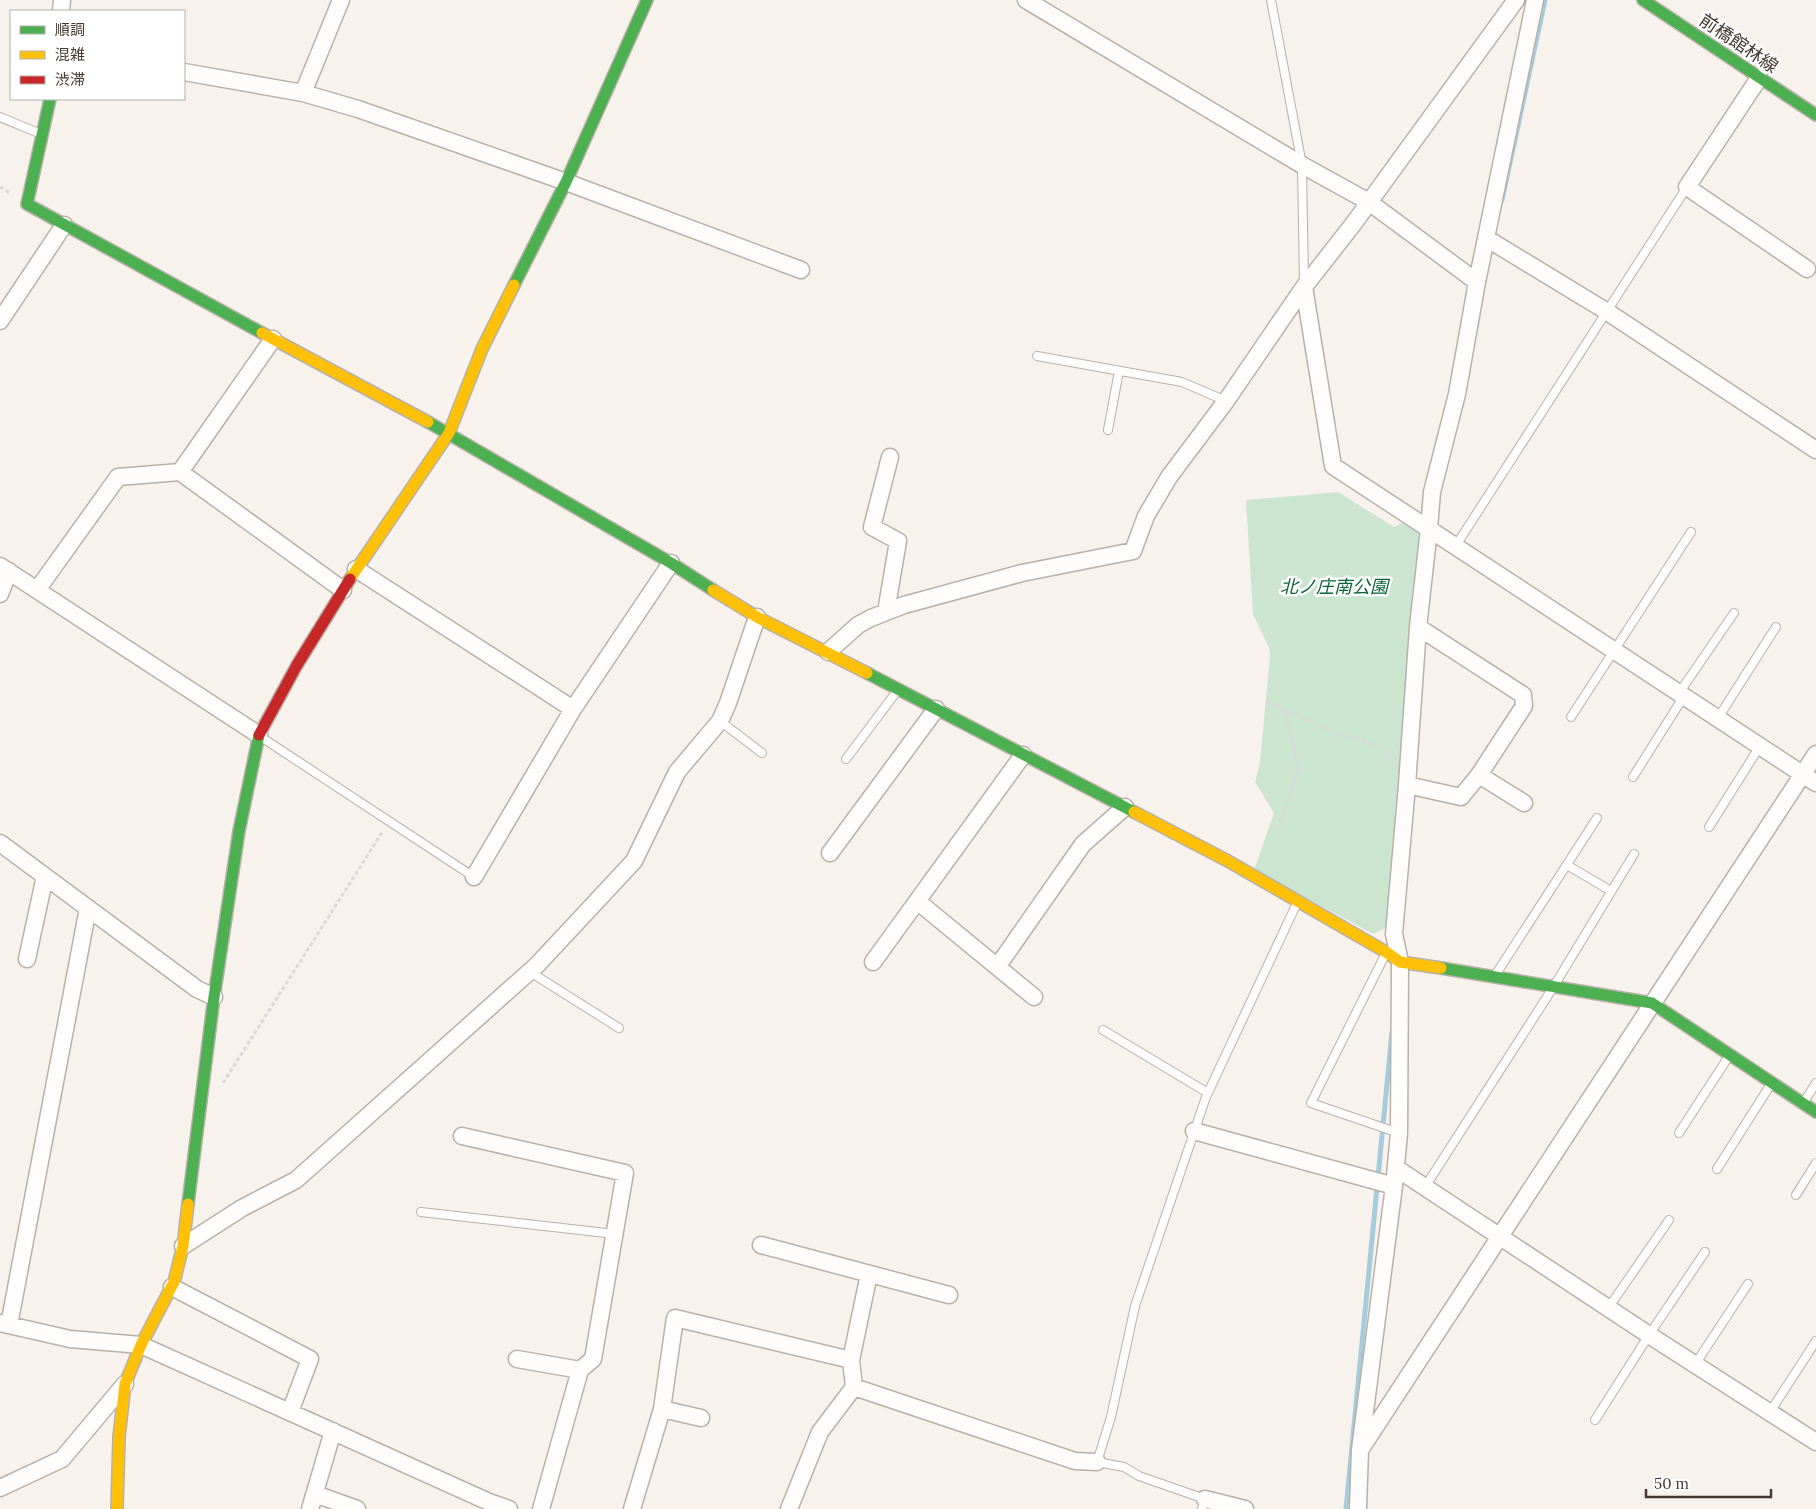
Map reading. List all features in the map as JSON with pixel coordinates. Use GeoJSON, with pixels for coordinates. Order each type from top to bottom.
{"type":"FeatureCollection","features":[{"type":"Feature","properties":{"kind":"street"},"geometry":{"type":"LineString","coordinates":[[303,93],[341,0]]}},
{"type":"Feature","properties":{"kind":"street"},"geometry":{"type":"LineString","coordinates":[[117,1509],[119,1437],[125,1384],[141,1346],[172,1287],[183,1246],[214,997],[239,831],[260,735],[297,665],[356,569],[449,433],[482,348],[566,182],[647,0]]}},
{"type":"Feature","properties":{"kind":"street"},"geometry":{"type":"LineString","coordinates":[[1026,0],[1302,165],[1369,202],[1477,282]]}},
{"type":"Feature","properties":{"kind":"street"},"geometry":{"type":"LineString","coordinates":[[828,652],[858,626],[886,612],[940,594],[990,581],[1133,551],[1146,516],[1169,477],[1226,401],[1304,287],[1369,202],[1516,0]]}},
{"type":"Feature","properties":{"kind":"street"},"geometry":{"type":"LineString","coordinates":[[1358,1509],[1360,1450],[1394,1186],[1399,1133],[1400,962],[1394,934],[1418,627],[1432,492],[1457,394],[1477,282],[1535,0]]}},
{"type":"Feature","properties":{"kind":"street","name":"前橋館林線"},"geometry":{"type":"LineString","coordinates":[[1643,0],[1816,115]]}},
{"type":"Feature","properties":{"kind":"street"},"geometry":{"type":"LineString","coordinates":[[185,72],[303,93],[358,109],[566,182],[801,270]]}},
{"type":"Feature","properties":{"kind":"street"},"geometry":{"type":"LineString","coordinates":[[1759,78],[1687,187],[1808,268]]}},
{"type":"Feature","properties":{"kind":"street"},"geometry":{"type":"LineString","coordinates":[[50,100],[27,204],[449,433],[671,563],[757,617],[828,652],[1228,861],[1386,952],[1400,962],[1652,1003],[1816,1112]]}},
{"type":"Feature","properties":{"kind":"street"},"geometry":{"type":"LineString","coordinates":[[0,321],[64,225]]}},
{"type":"Feature","properties":{"kind":"street"},"geometry":{"type":"LineString","coordinates":[[1486,238],[1606,311],[1816,450]]}},
{"type":"Feature","properties":{"kind":"street"},"geometry":{"type":"LineString","coordinates":[[1304,287],[1333,466],[1810,778]]}},
{"type":"Feature","properties":{"kind":"street"},"geometry":{"type":"LineString","coordinates":[[180,472],[273,339]]}},
{"type":"Feature","properties":{"kind":"street"},"geometry":{"type":"LineString","coordinates":[[886,612],[898,541],[872,527],[890,457]]}},
{"type":"Feature","properties":{"kind":"street"},"geometry":{"type":"LineString","coordinates":[[37,590],[118,477],[180,472],[343,590]]}},
{"type":"Feature","properties":{"kind":"street"},"geometry":{"type":"LineString","coordinates":[[474,877],[573,709],[671,563]]}},
{"type":"Feature","properties":{"kind":"street"},"geometry":{"type":"LineString","coordinates":[[0,594],[4,568],[260,735]]}},
{"type":"Feature","properties":{"kind":"street"},"geometry":{"type":"LineString","coordinates":[[356,569],[573,709]]}},
{"type":"Feature","properties":{"kind":"street"},"geometry":{"type":"LineString","coordinates":[[183,1246],[242,1208],[296,1180],[530,972],[634,861],[678,772],[720,721],[728,703],[757,617]]}},
{"type":"Feature","properties":{"kind":"street"},"geometry":{"type":"LineString","coordinates":[[1407,785],[1461,796],[1479,774],[1524,706],[1523,695],[1418,627]]}},
{"type":"Feature","properties":{"kind":"street"},"geometry":{"type":"LineString","coordinates":[[830,853],[936,709]]}},
{"type":"Feature","properties":{"kind":"street"},"geometry":{"type":"LineString","coordinates":[[873,962],[1023,754]]}},
{"type":"Feature","properties":{"kind":"street"},"geometry":{"type":"LineString","coordinates":[[1360,1450],[1652,1003],[1810,778],[1816,754]]}},
{"type":"Feature","properties":{"kind":"street"},"geometry":{"type":"LineString","coordinates":[[1479,774],[1524,803]]}},
{"type":"Feature","properties":{"kind":"street"},"geometry":{"type":"LineString","coordinates":[[997,967],[1083,844],[1124,807]]}},
{"type":"Feature","properties":{"kind":"street"},"geometry":{"type":"LineString","coordinates":[[0,843],[197,989],[214,997]]}},
{"type":"Feature","properties":{"kind":"street"},"geometry":{"type":"LineString","coordinates":[[27,959],[45,876]]}},
{"type":"Feature","properties":{"kind":"street"},"geometry":{"type":"LineString","coordinates":[[917,901],[1034,997]]}},
{"type":"Feature","properties":{"kind":"street"},"geometry":{"type":"LineString","coordinates":[[88,908],[4,1324],[70,1339],[141,1346],[489,1502],[509,1509]]}},
{"type":"Feature","properties":{"kind":"street"},"geometry":{"type":"LineString","coordinates":[[1194,1131],[1394,1186]]}},
{"type":"Feature","properties":{"kind":"street"},"geometry":{"type":"LineString","coordinates":[[462,1136],[625,1173],[593,1359],[580,1370],[541,1509]]}},
{"type":"Feature","properties":{"kind":"street"},"geometry":{"type":"LineString","coordinates":[[1396,1168],[1649,1335],[1816,1442]]}},
{"type":"Feature","properties":{"kind":"street"},"geometry":{"type":"LineString","coordinates":[[762,1245],[949,1295]]}},
{"type":"Feature","properties":{"kind":"street"},"geometry":{"type":"LineString","coordinates":[[789,1509],[820,1432],[854,1387],[851,1360],[869,1274]]}},
{"type":"Feature","properties":{"kind":"street"},"geometry":{"type":"LineString","coordinates":[[172,1287],[310,1359],[290,1412]]}},
{"type":"Feature","properties":{"kind":"street"},"geometry":{"type":"LineString","coordinates":[[632,1509],[662,1409],[675,1318],[851,1360]]}},
{"type":"Feature","properties":{"kind":"street"},"geometry":{"type":"LineString","coordinates":[[517,1359],[580,1370]]}},
{"type":"Feature","properties":{"kind":"street"},"geometry":{"type":"LineString","coordinates":[[0,1488],[62,1459],[125,1384]]}},
{"type":"Feature","properties":{"kind":"street"},"geometry":{"type":"LineString","coordinates":[[854,1387],[1075,1461],[1097,1462]]}},
{"type":"Feature","properties":{"kind":"street"},"geometry":{"type":"LineString","coordinates":[[662,1409],[701,1418]]}},
{"type":"Feature","properties":{"kind":"street"},"geometry":{"type":"LineString","coordinates":[[333,1431],[312,1501],[357,1509]]}},
{"type":"Feature","properties":{"kind":"street"},"geometry":{"type":"LineString","coordinates":[[1203,1504],[1245,1509]]}},
{"type":"Feature","properties":{"kind":"lane"},"geometry":{"type":"LineString","coordinates":[[1271,0],[1302,165],[1304,287]]}},
{"type":"Feature","properties":{"kind":"lane"},"geometry":{"type":"LineString","coordinates":[[0,117],[42,135]]}},
{"type":"Feature","properties":{"kind":"lane"},"geometry":{"type":"LineString","coordinates":[[1455,547],[1687,187]]}},
{"type":"Feature","properties":{"kind":"lane"},"geometry":{"type":"LineString","coordinates":[[1037,356],[1182,382],[1226,401]]}},
{"type":"Feature","properties":{"kind":"lane"},"geometry":{"type":"LineString","coordinates":[[1108,430],[1119,371]]}},
{"type":"Feature","properties":{"kind":"lane"},"geometry":{"type":"LineString","coordinates":[[1571,717],[1691,532]]}},
{"type":"Feature","properties":{"kind":"lane"},"geometry":{"type":"LineString","coordinates":[[1633,777],[1734,613]]}},
{"type":"Feature","properties":{"kind":"lane"},"geometry":{"type":"LineString","coordinates":[[1718,718],[1776,627]]}},
{"type":"Feature","properties":{"kind":"lane"},"geometry":{"type":"LineString","coordinates":[[846,759],[898,689]]}},
{"type":"Feature","properties":{"kind":"lane"},"geometry":{"type":"LineString","coordinates":[[720,721],[762,753]]}},
{"type":"Feature","properties":{"kind":"lane"},"geometry":{"type":"LineString","coordinates":[[260,735],[474,877]]}},
{"type":"Feature","properties":{"kind":"lane"},"geometry":{"type":"LineString","coordinates":[[1709,827],[1760,746]]}},
{"type":"Feature","properties":{"kind":"lane"},"geometry":{"type":"LineString","coordinates":[[1494,976],[1597,818]]}},
{"type":"Feature","properties":{"kind":"lane"},"geometry":{"type":"LineString","coordinates":[[1425,1186],[1554,986],[1634,854]]}},
{"type":"Feature","properties":{"kind":"lane"},"geometry":{"type":"LineString","coordinates":[[1567,864],[1611,891]]}},
{"type":"Feature","properties":{"kind":"lane"},"geometry":{"type":"LineString","coordinates":[[1203,1504],[1139,1476],[1124,1467],[1097,1462],[1111,1416],[1135,1306],[1194,1131],[1208,1093],[1298,901]]}},
{"type":"Feature","properties":{"kind":"lane"},"geometry":{"type":"LineString","coordinates":[[1386,952],[1311,1103],[1399,1133]]}},
{"type":"Feature","properties":{"kind":"lane"},"geometry":{"type":"LineString","coordinates":[[530,972],[619,1028]]}},
{"type":"Feature","properties":{"kind":"lane"},"geometry":{"type":"LineString","coordinates":[[1103,1030],[1208,1093]]}},
{"type":"Feature","properties":{"kind":"lane"},"geometry":{"type":"LineString","coordinates":[[1679,1133],[1730,1054]]}},
{"type":"Feature","properties":{"kind":"lane"},"geometry":{"type":"LineString","coordinates":[[1717,1169],[1772,1083]]}},
{"type":"Feature","properties":{"kind":"lane"},"geometry":{"type":"LineString","coordinates":[[1803,1103],[1816,1083]]}},
{"type":"Feature","properties":{"kind":"lane"},"geometry":{"type":"LineString","coordinates":[[1796,1195],[1816,1163]]}},
{"type":"Feature","properties":{"kind":"lane"},"geometry":{"type":"LineString","coordinates":[[421,1212],[615,1234]]}},
{"type":"Feature","properties":{"kind":"lane"},"geometry":{"type":"LineString","coordinates":[[1609,1307],[1669,1220]]}},
{"type":"Feature","properties":{"kind":"lane"},"geometry":{"type":"LineString","coordinates":[[1595,1420],[1705,1252]]}},
{"type":"Feature","properties":{"kind":"lane"},"geometry":{"type":"LineString","coordinates":[[1696,1364],[1748,1284]]}},
{"type":"Feature","properties":{"kind":"lane"},"geometry":{"type":"LineString","coordinates":[[1770,1412],[1816,1341]]}},
{"type":"Feature","properties":{"kind":"path"},"geometry":{"type":"LineString","coordinates":[[1266,701],[1336,734],[1355,738],[1385,749],[1397,773],[1407,785]]}},
{"type":"Feature","properties":{"kind":"path"},"geometry":{"type":"LineString","coordinates":[[1279,828],[1298,770],[1284,709]]}},
{"type":"Feature","properties":{"kind":"path"},"geometry":{"type":"LineString","coordinates":[[220,1089],[389,822]]}},
{"type":"Feature","properties":{"kind":"green space","name":"北ノ庄南公園"},"geometry":{"type":"Polygon","coordinates":[[[1338,492],[1394,527],[1408,520],[1421,532],[1387,927],[1373,934],[1254,870],[1274,813],[1255,782],[1260,762],[1270,656],[1269,648],[1253,614],[1246,500],[1338,492]]]}},
{"type":"Feature","properties":{"kind":"waterway"},"geometry":{"type":"LineString","coordinates":[[1502,200],[1545,0]]}},
{"type":"Feature","properties":{"kind":"waterway"},"geometry":{"type":"LineString","coordinates":[[1346,1509],[1392,1032]]}},
{"type":"Feature","properties":{"kind":"traffic: fast"},"geometry":{"type":"LineString","coordinates":[[514,285],[566,182],[647,0]]}},
{"type":"Feature","properties":{"kind":"traffic: fast"},"geometry":{"type":"LineString","coordinates":[[1643,0],[1816,115]]}},
{"type":"Feature","properties":{"kind":"traffic: fast"},"geometry":{"type":"LineString","coordinates":[[50,100],[27,204],[262,333]]}},
{"type":"Feature","properties":{"kind":"traffic: fast"},"geometry":{"type":"LineString","coordinates":[[428,422],[671,563],[713,590]]}},
{"type":"Feature","properties":{"kind":"traffic: fast"},"geometry":{"type":"LineString","coordinates":[[867,673],[1134,812]]}},
{"type":"Feature","properties":{"kind":"traffic: fast"},"geometry":{"type":"LineString","coordinates":[[188,1204],[214,997],[239,831],[259,735]]}},
{"type":"Feature","properties":{"kind":"traffic: fast"},"geometry":{"type":"LineString","coordinates":[[1441,968],[1652,1003],[1816,1112]]}},
{"type":"Feature","properties":{"kind":"traffic: slow"},"geometry":{"type":"LineString","coordinates":[[350,579],[449,433],[482,349],[514,285]]}},
{"type":"Feature","properties":{"kind":"traffic: slow"},"geometry":{"type":"LineString","coordinates":[[262,333],[428,422]]}},
{"type":"Feature","properties":{"kind":"traffic: slow"},"geometry":{"type":"LineString","coordinates":[[713,590],[757,617],[867,673]]}},
{"type":"Feature","properties":{"kind":"traffic: slow"},"geometry":{"type":"LineString","coordinates":[[1134,812],[1228,861],[1386,952],[1400,962],[1441,968]]}},
{"type":"Feature","properties":{"kind":"traffic: slow"},"geometry":{"type":"LineString","coordinates":[[117,1509],[119,1437],[125,1384],[141,1345],[174,1282],[183,1246],[188,1204]]}},
{"type":"Feature","properties":{"kind":"traffic: jam"},"geometry":{"type":"LineString","coordinates":[[259,735],[297,665],[350,579]]}}]}
